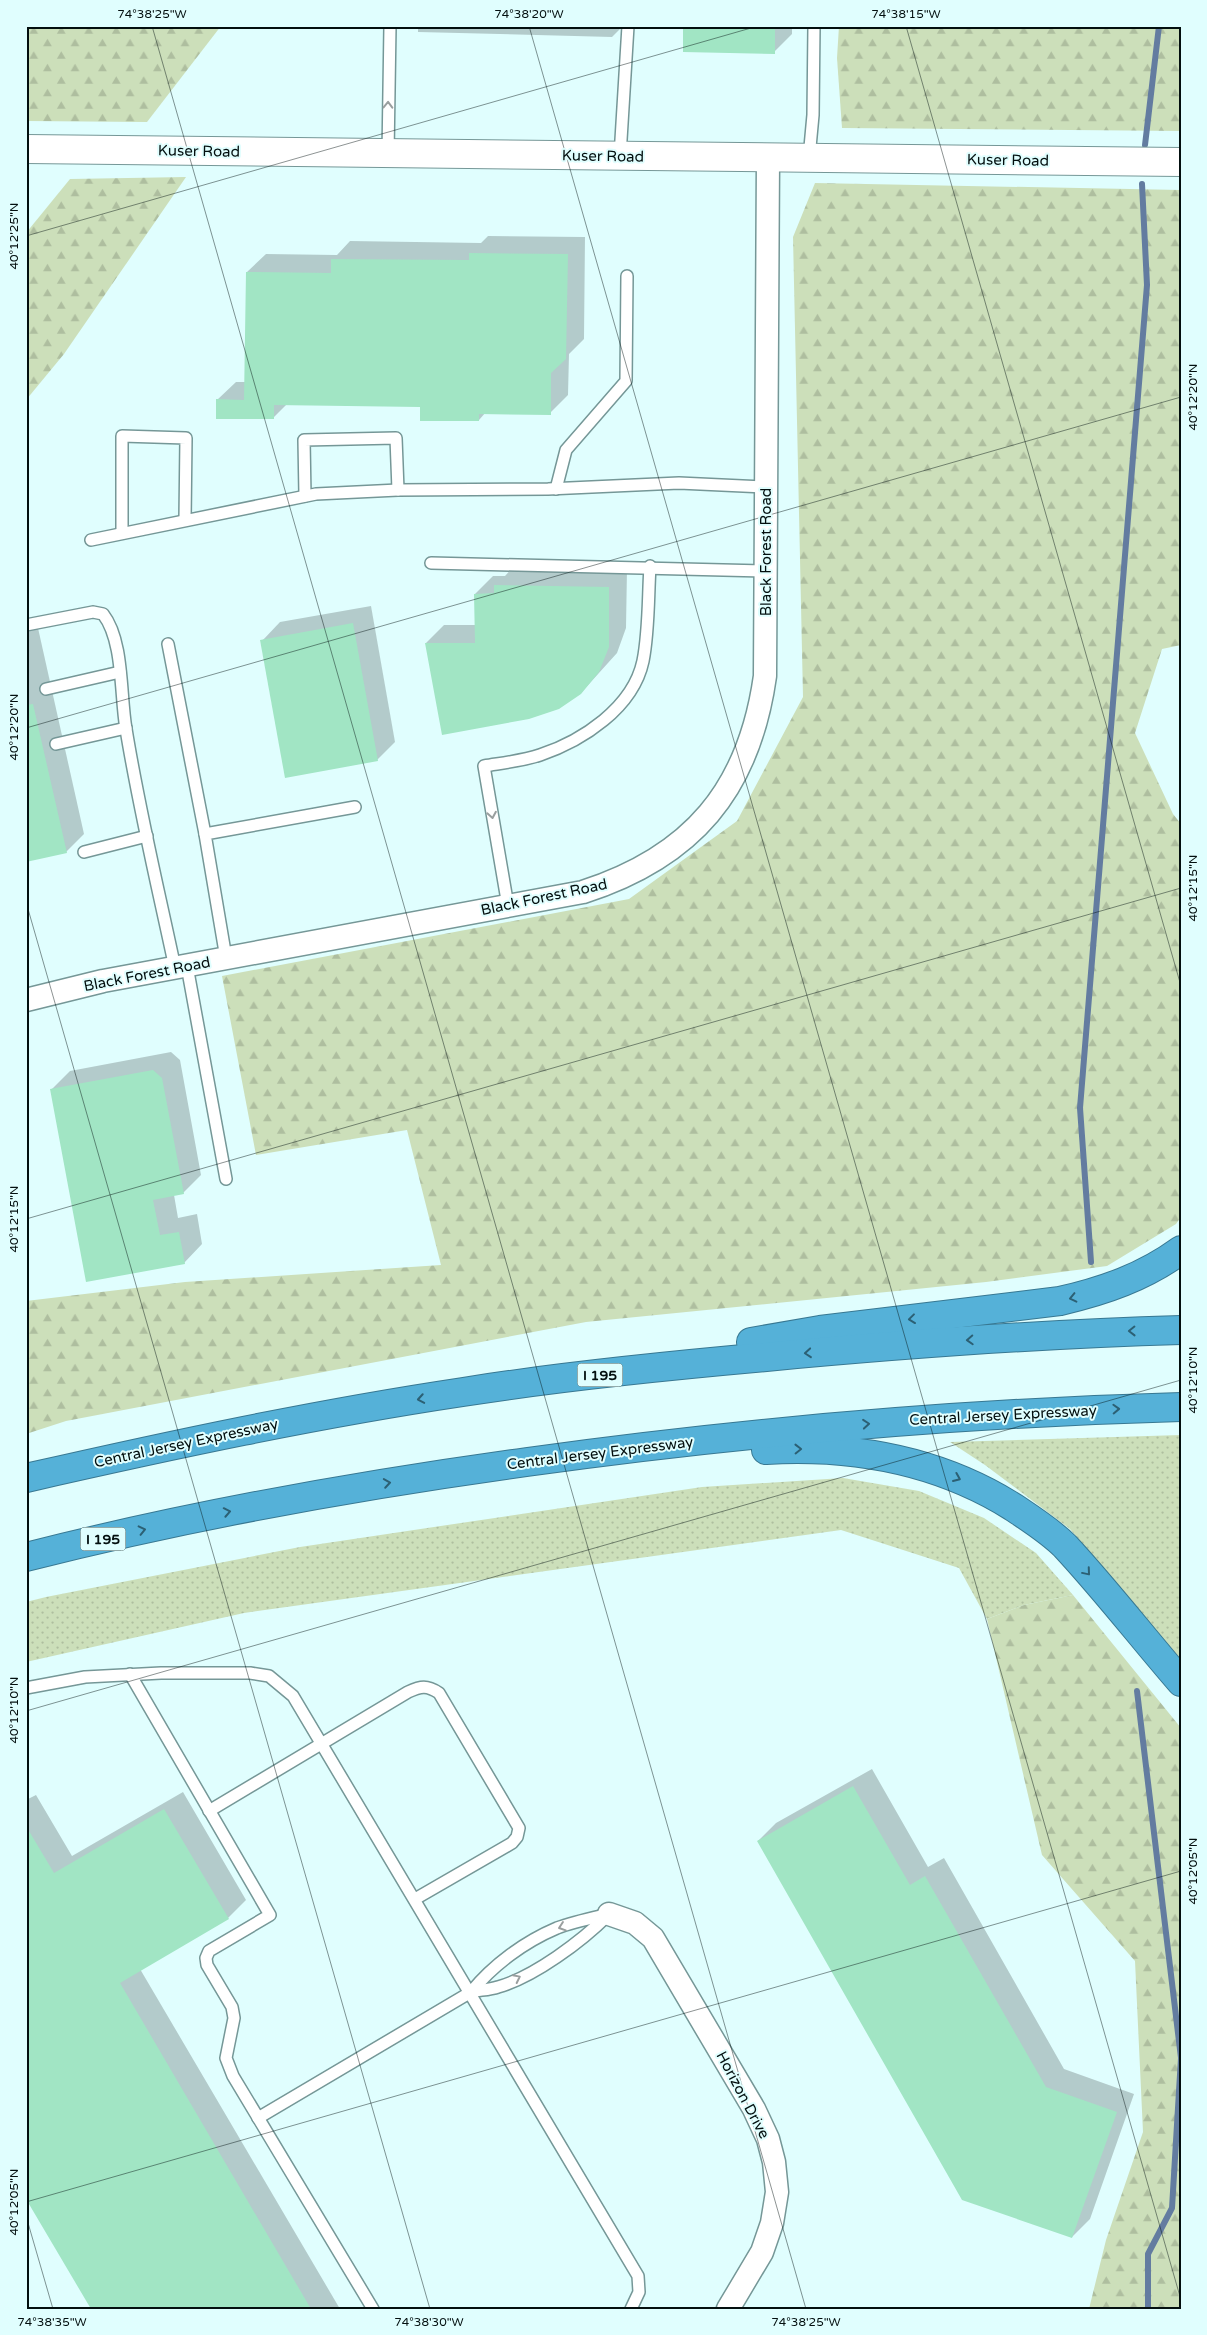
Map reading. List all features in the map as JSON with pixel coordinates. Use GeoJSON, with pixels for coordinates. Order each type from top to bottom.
{"type":"FeatureCollection","features":[{"type":"Feature","properties":{"kind":"highway"},"geometry":{"type":"LineString","coordinates":[[464,1392],[820,1330],[1060,1301],[1095,1293],[1128,1281],[1164,1262],[1181,1250]]}},
{"type":"Feature","properties":{"kind":"highway","name":"Central Jersey Expressway"},"geometry":{"type":"LineString","coordinates":[[26,1478],[182,1442],[464,1392],[684,1364],[897,1344],[1102,1332],[1181,1330]]}},
{"type":"Feature","properties":{"kind":"highway","name":"Central Jersey Expressway"},"geometry":{"type":"LineString","coordinates":[[26,1557],[188,1520],[335,1491],[616,1450],[798,1430],[1008,1414],[1181,1407]]}},
{"type":"Feature","properties":{"kind":"highway"},"geometry":{"type":"LineString","coordinates":[[470,1470],[788,1449],[829,1448],[920,1464],[958,1478],[993,1495],[1032,1520],[1064,1545],[1181,1682]]}},
{"type":"Feature","properties":{"kind":"street","name":"Kuser Road"},"geometry":{"type":"LineString","coordinates":[[26,149],[1181,162]]}},
{"type":"Feature","properties":{"kind":"street","name":"Black Forest Road"},"geometry":{"type":"LineString","coordinates":[[26,1000],[103,981],[582,892],[614,882],[641,869],[669,851],[695,829],[717,804],[739,768],[751,742],[760,710],[765,676],[768,158]]}},
{"type":"Feature","properties":{"kind":"street","name":"Horizon Drive"},"geometry":{"type":"LineString","coordinates":[[609,1914],[634,1923],[653,1938],[754,2109],[768,2139],[774,2162],[777,2192],[772,2223],[762,2252],[728,2309]]}},
{"type":"Feature","properties":{"kind":"lane"},"geometry":{"type":"LineString","coordinates":[[388,154],[390,26]]}},
{"type":"Feature","properties":{"kind":"lane"},"geometry":{"type":"LineString","coordinates":[[620,156],[628,26]]}},
{"type":"Feature","properties":{"kind":"lane"},"geometry":{"type":"LineString","coordinates":[[809,158],[813,115],[814,26]]}},
{"type":"Feature","properties":{"kind":"lane"},"geometry":{"type":"LineString","coordinates":[[556,489],[566,450],[626,381],[627,276]]}},
{"type":"Feature","properties":{"kind":"lane"},"geometry":{"type":"LineString","coordinates":[[122,533],[122,436],[186,438],[185,520]]}},
{"type":"Feature","properties":{"kind":"lane"},"geometry":{"type":"LineString","coordinates":[[305,496],[304,440],[396,438],[398,490]]}},
{"type":"Feature","properties":{"kind":"lane"},"geometry":{"type":"LineString","coordinates":[[91,540],[305,496],[398,490],[556,489],[679,482],[766,487]]}},
{"type":"Feature","properties":{"kind":"lane"},"geometry":{"type":"LineString","coordinates":[[430,563],[650,566],[766,571]]}},
{"type":"Feature","properties":{"kind":"lane"},"geometry":{"type":"LineString","coordinates":[[508,906],[484,766],[538,756],[574,741],[629,695],[642,664],[644,654],[650,566]]}},
{"type":"Feature","properties":{"kind":"lane"},"geometry":{"type":"LineString","coordinates":[[26,625],[93,612],[103,614],[111,625],[120,672],[126,728],[147,836],[181,967],[226,1179]]}},
{"type":"Feature","properties":{"kind":"lane"},"geometry":{"type":"LineString","coordinates":[[168,644],[205,834],[226,958]]}},
{"type":"Feature","properties":{"kind":"lane"},"geometry":{"type":"LineString","coordinates":[[46,688],[120,672]]}},
{"type":"Feature","properties":{"kind":"lane"},"geometry":{"type":"LineString","coordinates":[[56,744],[126,728]]}},
{"type":"Feature","properties":{"kind":"lane"},"geometry":{"type":"LineString","coordinates":[[205,834],[356,807]]}},
{"type":"Feature","properties":{"kind":"lane"},"geometry":{"type":"LineString","coordinates":[[84,852],[147,836]]}},
{"type":"Feature","properties":{"kind":"lane"},"geometry":{"type":"LineString","coordinates":[[26,1688],[85,1677],[130,1674],[250,1673],[269,1676],[293,1696],[638,2276],[639,2292],[631,2309]]}},
{"type":"Feature","properties":{"kind":"lane"},"geometry":{"type":"LineString","coordinates":[[130,1674],[270,1915],[209,1951],[206,1958],[207,1965],[232,2007],[234,2018],[226,2058],[233,2076],[373,2309]]}},
{"type":"Feature","properties":{"kind":"lane"},"geometry":{"type":"LineString","coordinates":[[209,1811],[420,1686],[431,1687],[439,1693],[519,1828],[517,1837],[512,1842],[415,1899]]}},
{"type":"Feature","properties":{"kind":"lane"},"geometry":{"type":"LineString","coordinates":[[258,2118],[470,1992],[498,1987],[521,1977],[569,1950],[609,1914]]}},
{"type":"Feature","properties":{"kind":"lane"},"geometry":{"type":"LineString","coordinates":[[470,1992],[486,1972],[502,1960],[557,1928],[609,1914]]}},
{"type":"Feature","properties":{"kind":"green space"},"geometry":{"type":"Polygon","coordinates":[[[26,26],[221,26],[147,122],[26,121],[26,26]]]}},
{"type":"Feature","properties":{"kind":"green space"},"geometry":{"type":"Polygon","coordinates":[[[839,26],[1181,26],[1181,131],[842,128],[837,58],[839,26]]]}},
{"type":"Feature","properties":{"kind":"green space"},"geometry":{"type":"Polygon","coordinates":[[[186,177],[64,354],[26,400],[26,233],[70,179],[186,177]]]}},
{"type":"Feature","properties":{"kind":"green space"},"geometry":{"type":"Polygon","coordinates":[[[815,183],[1181,190],[1181,645],[1162,649],[1135,733],[1173,814],[1181,824],[1181,1217],[1176,1224],[1107,1266],[986,1282],[586,1322],[66,1421],[26,1434],[26,1301],[185,1282],[441,1265],[407,1130],[256,1155],[222,976],[629,899],[737,821],[803,697],[793,237],[815,183]]]}},
{"type":"Feature","properties":{"kind":"green space"},"geometry":{"type":"Polygon","coordinates":[[[1181,1435],[1181,1661],[1070,1529],[985,1465],[950,1442],[1181,1435]]]}},
{"type":"Feature","properties":{"kind":"green space"},"geometry":{"type":"Polygon","coordinates":[[[843,1478],[919,1491],[984,1518],[1036,1553],[1073,1595],[1024,1605],[987,1619],[959,1568],[841,1530],[244,1613],[26,1662],[26,1602],[46,1597],[300,1547],[702,1487],[843,1478]]]}},
{"type":"Feature","properties":{"kind":"green space"},"geometry":{"type":"Polygon","coordinates":[[[1073,1595],[1181,1728],[1181,2309],[1089,2309],[1106,2240],[1143,2132],[1135,1961],[1042,1855],[987,1619],[1024,1605],[1073,1595]]]}},
{"type":"Feature","properties":{"kind":"building"},"geometry":{"type":"Polygon","coordinates":[[[683,26],[775,26],[775,54],[683,52],[683,26]]]}},
{"type":"Feature","properties":{"kind":"building"},"geometry":{"type":"Polygon","coordinates":[[[469,253],[568,254],[566,359],[551,373],[551,415],[479,414],[479,421],[420,421],[420,407],[274,405],[274,419],[216,419],[216,399],[244,400],[246,272],[331,273],[331,259],[469,260],[469,253]]]}},
{"type":"Feature","properties":{"kind":"building"},"geometry":{"type":"Polygon","coordinates":[[[494,585],[609,587],[609,647],[599,672],[581,694],[559,709],[529,719],[442,735],[425,643],[475,643],[474,594],[494,593],[494,585]]]}},
{"type":"Feature","properties":{"kind":"building"},"geometry":{"type":"Polygon","coordinates":[[[353,623],[378,761],[285,778],[260,640],[353,623]]]}},
{"type":"Feature","properties":{"kind":"building"},"geometry":{"type":"Polygon","coordinates":[[[33,704],[67,853],[26,862],[26,705],[33,704]]]}},
{"type":"Feature","properties":{"kind":"building"},"geometry":{"type":"Polygon","coordinates":[[[153,1070],[162,1078],[184,1194],[153,1200],[160,1235],[179,1232],[185,1264],[86,1282],[50,1089],[153,1070]]]}},
{"type":"Feature","properties":{"kind":"building"},"geometry":{"type":"Polygon","coordinates":[[[853,1786],[910,1885],[925,1876],[1046,2087],[1117,2112],[1072,2238],[962,2200],[757,1841],[853,1786]]]}},
{"type":"Feature","properties":{"kind":"building"},"geometry":{"type":"Polygon","coordinates":[[[164,1809],[229,1919],[120,1983],[311,2309],[91,2309],[26,2199],[26,1826],[54,1873],[164,1809]]]}},
{"type":"Feature","properties":{"kind":"waterway"},"geometry":{"type":"LineString","coordinates":[[1145,145],[1159,26]]}},
{"type":"Feature","properties":{"kind":"waterway"},"geometry":{"type":"LineString","coordinates":[[1091,1262],[1080,1108],[1147,285],[1142,184]]}},
{"type":"Feature","properties":{"kind":"waterway"},"geometry":{"type":"LineString","coordinates":[[1137,1691],[1181,2058]]}},
{"type":"Feature","properties":{"kind":"waterway"},"geometry":{"type":"LineString","coordinates":[[1148,2309],[1148,2254],[1172,2208],[1181,2058]]}}]}
